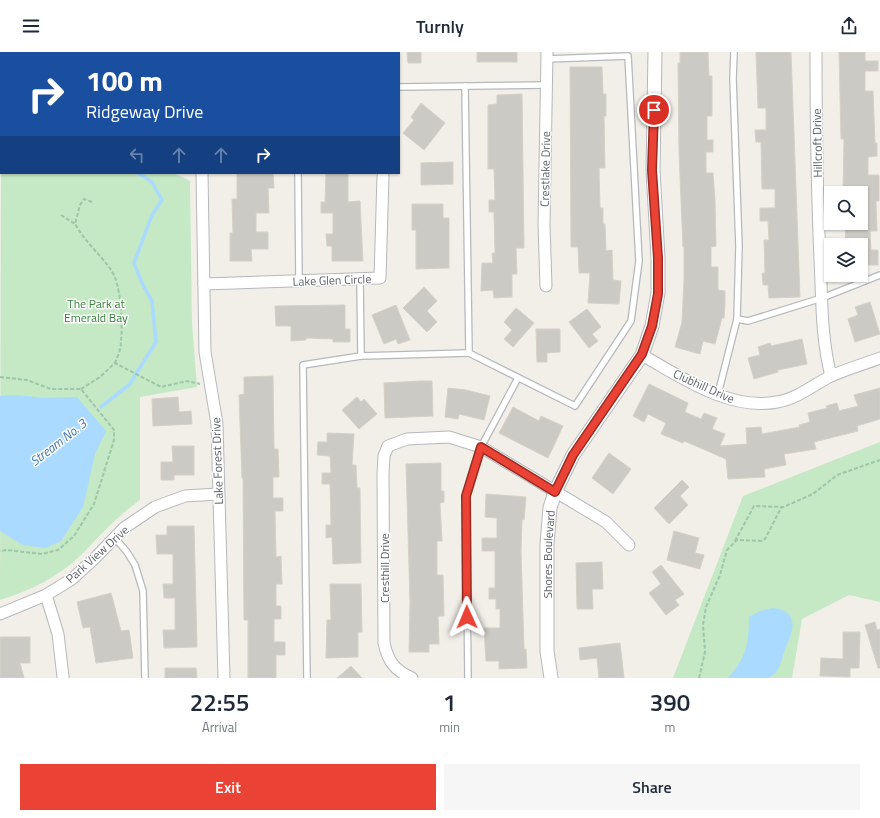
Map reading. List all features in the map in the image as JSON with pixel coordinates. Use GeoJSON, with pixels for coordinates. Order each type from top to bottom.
{"type":"FeatureCollection","features":[{"type":"Feature","properties":{"kind":"street","name":"Shores Boulevard"},"geometry":{"type":"LineString","coordinates":[[551,678],[547,651],[547,544],[550,508],[555,492],[573,455],[642,354],[652,326],[658,294],[658,258],[652,170],[654,52]]}},
{"type":"Feature","properties":{"kind":"street","name":"Hillcroft Drive"},"geometry":{"type":"LineString","coordinates":[[816,52],[816,166],[822,298],[826,355],[831,376]]}},
{"type":"Feature","properties":{"kind":"street","name":"Crestlake Drive"},"geometry":{"type":"LineString","coordinates":[[546,286],[544,225],[547,55]]}},
{"type":"Feature","properties":{"kind":"street","name":"Lake Forest Drive"},"geometry":{"type":"LineString","coordinates":[[202,174],[205,352],[217,424],[224,678]]}},
{"type":"Feature","properties":{"kind":"street","name":"Lake Glen Circle"},"geometry":{"type":"LineString","coordinates":[[204,284],[380,278],[383,176]]}},
{"type":"Feature","properties":{"kind":"street","name":"Clubhill Drive"},"geometry":{"type":"LineString","coordinates":[[642,354],[685,380],[718,394],[748,404],[777,402],[802,393],[831,376],[880,358]]}},
{"type":"Feature","properties":{"kind":"street","name":"Cresthill Drive"},"geometry":{"type":"LineString","coordinates":[[412,678],[406,676],[388,661],[384,643],[384,456],[388,446],[407,439],[449,437],[481,447]]}},
{"type":"Feature","properties":{"kind":"street"},"geometry":{"type":"LineString","coordinates":[[481,447],[606,522],[629,545]]}},
{"type":"Feature","properties":{"kind":"street","name":"Park View Drive"},"geometry":{"type":"LineString","coordinates":[[0,614],[46,595],[72,579],[124,528],[155,507],[184,496],[218,494]]}},
{"type":"Feature","properties":{"kind":"street"},"geometry":{"type":"LineString","coordinates":[[46,595],[58,634],[64,677]]}},
{"type":"Feature","properties":{"kind":"lane"},"geometry":{"type":"LineString","coordinates":[[718,394],[738,319],[739,246],[732,79],[734,52]]}},
{"type":"Feature","properties":{"kind":"lane"},"geometry":{"type":"LineString","coordinates":[[307,678],[303,365],[361,356],[469,353],[575,406],[631,321],[639,261],[628,56],[547,55]]}},
{"type":"Feature","properties":{"kind":"lane"},"geometry":{"type":"LineString","coordinates":[[400,87],[546,85]]}},
{"type":"Feature","properties":{"kind":"lane"},"geometry":{"type":"LineString","coordinates":[[466,86],[469,353]]}},
{"type":"Feature","properties":{"kind":"lane"},"geometry":{"type":"LineString","coordinates":[[298,174],[299,281]]}},
{"type":"Feature","properties":{"kind":"lane"},"geometry":{"type":"LineString","coordinates":[[738,319],[748,321],[822,298],[880,275]]}},
{"type":"Feature","properties":{"kind":"lane"},"geometry":{"type":"LineString","coordinates":[[360,279],[361,356]]}},
{"type":"Feature","properties":{"kind":"lane"},"geometry":{"type":"LineString","coordinates":[[468,678],[466,496],[481,447],[518,378]]}},
{"type":"Feature","properties":{"kind":"lane"},"geometry":{"type":"LineString","coordinates":[[114,538],[128,552],[135,565],[143,591],[144,678]]}},
{"type":"Feature","properties":{"kind":"path"},"geometry":{"type":"LineString","coordinates":[[75,224],[80,205],[84,199],[92,202]]}},
{"type":"Feature","properties":{"kind":"path"},"geometry":{"type":"LineString","coordinates":[[0,378],[27,380],[51,389],[80,389],[100,377],[114,363],[119,353],[122,339],[120,305],[116,279],[112,271],[85,241],[75,224],[61,215]]}},
{"type":"Feature","properties":{"kind":"path"},"geometry":{"type":"LineString","coordinates":[[114,363],[161,387],[186,381],[201,384]]}},
{"type":"Feature","properties":{"kind":"path"},"geometry":{"type":"LineString","coordinates":[[0,552],[8,550],[42,554],[58,550],[74,536],[94,504],[114,440],[114,430],[80,389]]}},
{"type":"Feature","properties":{"kind":"path"},"geometry":{"type":"LineString","coordinates":[[699,678],[705,652],[703,625],[706,607],[720,575],[724,557],[754,506],[783,507],[813,494],[837,475],[880,460]]}},
{"type":"Feature","properties":{"kind":"path"},"geometry":{"type":"LineString","coordinates":[[734,542],[743,540],[761,541],[765,539],[783,507]]}},
{"type":"Feature","properties":{"kind":"green space","name":"The Park at Emerald Bay"},"geometry":{"type":"Polygon","coordinates":[[[1,174],[176,174],[190,181],[192,323],[197,387],[140,397],[140,500],[117,519],[82,554],[64,569],[44,582],[0,600],[1,174]]]}},
{"type":"Feature","properties":{"kind":"green space"},"geometry":{"type":"Polygon","coordinates":[[[880,442],[880,602],[849,595],[802,619],[792,678],[673,678],[743,496],[880,442]]]}},
{"type":"Feature","properties":{"kind":"water"},"geometry":{"type":"Polygon","coordinates":[[[15,395],[45,398],[77,397],[106,431],[95,454],[83,507],[61,541],[45,548],[23,545],[0,531],[0,396],[15,395]]]}},
{"type":"Feature","properties":{"kind":"water"},"geometry":{"type":"Polygon","coordinates":[[[773,608],[787,613],[791,617],[792,622],[791,634],[778,669],[768,678],[728,678],[743,657],[747,643],[749,617],[760,611],[773,608]]]}},
{"type":"Feature","properties":{"kind":"building"},"geometry":{"type":"Polygon","coordinates":[[[407,52],[421,52],[421,63],[408,63],[407,52]]]}},
{"type":"Feature","properties":{"kind":"building"},"geometry":{"type":"Polygon","coordinates":[[[477,52],[517,52],[517,62],[477,62],[477,52]]]}},
{"type":"Feature","properties":{"kind":"building"},"geometry":{"type":"Polygon","coordinates":[[[680,52],[708,52],[709,76],[712,76],[712,116],[707,116],[707,140],[713,140],[713,152],[706,152],[706,173],[713,173],[715,200],[716,246],[711,247],[711,267],[718,267],[718,290],[725,291],[725,304],[724,318],[722,318],[715,344],[703,341],[700,354],[675,347],[682,322],[684,280],[684,247],[679,153],[678,63],[680,63],[680,52]]]}},
{"type":"Feature","properties":{"kind":"building"},"geometry":{"type":"Polygon","coordinates":[[[756,52],[791,52],[800,297],[769,298],[768,285],[763,285],[762,273],[765,273],[764,240],[769,240],[768,221],[760,221],[760,208],[775,208],[775,189],[762,189],[761,142],[756,142],[755,130],[766,130],[766,108],[758,108],[756,52]]]}},
{"type":"Feature","properties":{"kind":"building"},"geometry":{"type":"Polygon","coordinates":[[[839,52],[865,52],[865,61],[878,61],[878,71],[865,71],[865,91],[873,91],[875,143],[877,143],[877,156],[868,157],[868,175],[879,175],[879,201],[876,201],[877,231],[870,231],[871,250],[878,250],[878,265],[868,265],[868,238],[846,238],[845,230],[868,230],[868,186],[843,186],[844,139],[841,139],[839,52]]]}},
{"type":"Feature","properties":{"kind":"building"},"geometry":{"type":"Polygon","coordinates":[[[570,67],[602,67],[603,94],[606,94],[606,116],[604,116],[605,168],[599,168],[600,208],[603,208],[606,251],[612,250],[613,280],[621,281],[619,304],[588,303],[590,273],[579,273],[578,247],[571,247],[570,67]]]}},
{"type":"Feature","properties":{"kind":"building"},"geometry":{"type":"Polygon","coordinates":[[[522,94],[524,248],[516,248],[517,274],[512,274],[512,297],[494,298],[493,290],[481,291],[482,263],[493,263],[492,253],[495,253],[494,212],[489,212],[489,200],[495,200],[494,169],[488,169],[488,105],[497,104],[497,95],[522,94]]]}},
{"type":"Feature","properties":{"kind":"building"},"geometry":{"type":"Polygon","coordinates":[[[421,103],[445,123],[424,150],[403,133],[414,120],[411,117],[421,103]]]}},
{"type":"Feature","properties":{"kind":"building"},"geometry":{"type":"Polygon","coordinates":[[[453,162],[453,184],[421,185],[421,163],[453,162]]]}},
{"type":"Feature","properties":{"kind":"building"},"geometry":{"type":"Polygon","coordinates":[[[237,174],[273,174],[274,188],[268,188],[269,213],[256,213],[256,232],[268,232],[268,249],[251,249],[252,261],[230,261],[230,233],[233,233],[232,199],[237,199],[237,174]]]}},
{"type":"Feature","properties":{"kind":"building"},"geometry":{"type":"Polygon","coordinates":[[[326,174],[348,174],[348,202],[360,201],[363,261],[332,261],[332,246],[327,246],[326,234],[333,234],[333,213],[321,213],[321,202],[325,202],[326,174]]]}},
{"type":"Feature","properties":{"kind":"building"},"geometry":{"type":"Polygon","coordinates":[[[412,204],[443,204],[443,218],[449,218],[449,268],[416,269],[416,230],[412,230],[412,204]]]}},
{"type":"Feature","properties":{"kind":"building"},"geometry":{"type":"Polygon","coordinates":[[[424,287],[437,301],[427,311],[437,322],[427,332],[403,308],[424,287]]]}},
{"type":"Feature","properties":{"kind":"building"},"geometry":{"type":"Polygon","coordinates":[[[870,302],[880,334],[855,342],[848,319],[858,315],[855,307],[870,302]]]}},
{"type":"Feature","properties":{"kind":"building"},"geometry":{"type":"Polygon","coordinates":[[[345,305],[345,329],[350,329],[350,342],[333,342],[333,339],[306,338],[306,340],[291,341],[291,326],[276,326],[275,306],[345,305]]]}},
{"type":"Feature","properties":{"kind":"building"},"geometry":{"type":"Polygon","coordinates":[[[396,305],[410,340],[398,344],[396,339],[384,344],[372,315],[396,305]]]}},
{"type":"Feature","properties":{"kind":"building"},"geometry":{"type":"Polygon","coordinates":[[[516,308],[534,323],[513,347],[504,339],[512,330],[504,322],[516,308]]]}},
{"type":"Feature","properties":{"kind":"building"},"geometry":{"type":"Polygon","coordinates":[[[587,309],[601,327],[592,334],[598,341],[589,348],[569,322],[587,309]]]}},
{"type":"Feature","properties":{"kind":"building"},"geometry":{"type":"Polygon","coordinates":[[[536,329],[560,329],[560,352],[547,353],[547,362],[537,362],[536,329]]]}},
{"type":"Feature","properties":{"kind":"building"},"geometry":{"type":"Polygon","coordinates":[[[802,339],[807,364],[778,370],[778,372],[754,379],[748,358],[760,355],[758,347],[770,343],[771,346],[802,339]]]}},
{"type":"Feature","properties":{"kind":"building"},"geometry":{"type":"Polygon","coordinates":[[[273,376],[274,449],[278,449],[279,477],[273,477],[273,498],[283,498],[283,511],[275,511],[276,557],[281,556],[282,584],[276,584],[276,606],[281,606],[281,619],[274,619],[274,642],[285,642],[285,655],[276,655],[276,678],[248,678],[248,620],[244,620],[243,478],[239,395],[244,394],[244,377],[273,376]]]}},
{"type":"Feature","properties":{"kind":"building"},"geometry":{"type":"Polygon","coordinates":[[[432,381],[433,416],[385,418],[384,383],[432,381]]]}},
{"type":"Feature","properties":{"kind":"building"},"geometry":{"type":"Polygon","coordinates":[[[649,384],[688,403],[685,412],[701,419],[704,413],[717,418],[712,429],[725,434],[720,446],[747,444],[746,428],[761,427],[762,434],[800,427],[799,425],[810,422],[808,413],[827,408],[826,406],[837,403],[839,411],[858,406],[854,395],[880,388],[880,419],[857,426],[858,431],[814,442],[816,449],[784,454],[786,465],[764,469],[765,477],[728,479],[726,459],[684,441],[683,443],[661,434],[666,423],[648,414],[644,422],[633,416],[649,384]]]}},
{"type":"Feature","properties":{"kind":"building"},"geometry":{"type":"Polygon","coordinates":[[[448,388],[466,390],[490,396],[484,420],[459,414],[458,419],[445,417],[448,388]]]}},
{"type":"Feature","properties":{"kind":"building"},"geometry":{"type":"Polygon","coordinates":[[[178,397],[179,412],[191,411],[192,424],[153,426],[152,399],[178,397]]]}},
{"type":"Feature","properties":{"kind":"building"},"geometry":{"type":"Polygon","coordinates":[[[357,397],[361,402],[364,399],[377,414],[359,429],[342,410],[357,397]]]}},
{"type":"Feature","properties":{"kind":"building"},"geometry":{"type":"Polygon","coordinates":[[[513,407],[539,421],[541,416],[563,426],[548,458],[499,433],[513,407]]]}},
{"type":"Feature","properties":{"kind":"building"},"geometry":{"type":"Polygon","coordinates":[[[327,433],[354,434],[352,465],[356,465],[357,488],[360,488],[361,563],[333,564],[332,537],[326,538],[326,525],[331,525],[330,484],[322,484],[322,473],[331,473],[330,456],[317,455],[318,442],[327,442],[327,433]]]}},
{"type":"Feature","properties":{"kind":"building"},"geometry":{"type":"Polygon","coordinates":[[[172,446],[194,446],[194,475],[174,475],[174,480],[161,480],[161,462],[173,462],[172,446]]]}},
{"type":"Feature","properties":{"kind":"building"},"geometry":{"type":"Polygon","coordinates":[[[609,453],[631,469],[613,494],[592,478],[609,453]]]}},
{"type":"Feature","properties":{"kind":"building"},"geometry":{"type":"Polygon","coordinates":[[[441,463],[441,491],[444,491],[444,502],[440,503],[442,541],[437,541],[437,575],[443,575],[444,616],[438,616],[439,644],[429,644],[429,652],[409,652],[410,602],[406,464],[441,463]]]}},
{"type":"Feature","properties":{"kind":"building"},"geometry":{"type":"Polygon","coordinates":[[[682,480],[689,487],[680,496],[688,505],[669,524],[654,508],[682,480]]]}},
{"type":"Feature","properties":{"kind":"building"},"geometry":{"type":"Polygon","coordinates":[[[486,494],[526,497],[524,520],[522,519],[521,551],[524,649],[526,649],[527,668],[499,669],[499,661],[486,661],[484,628],[500,628],[500,609],[496,609],[496,599],[489,599],[489,588],[495,588],[495,551],[482,551],[482,538],[497,538],[497,518],[485,517],[486,494]]]}},
{"type":"Feature","properties":{"kind":"building"},"geometry":{"type":"Polygon","coordinates":[[[167,526],[194,526],[197,647],[164,648],[163,630],[175,630],[175,598],[164,598],[163,584],[173,584],[173,554],[157,554],[156,535],[167,535],[167,526]]]}},
{"type":"Feature","properties":{"kind":"building"},"geometry":{"type":"Polygon","coordinates":[[[674,531],[699,538],[695,553],[704,555],[700,569],[667,560],[674,531]]]}},
{"type":"Feature","properties":{"kind":"building"},"geometry":{"type":"Polygon","coordinates":[[[602,562],[603,589],[592,589],[593,609],[577,609],[576,563],[602,562]]]}},
{"type":"Feature","properties":{"kind":"building"},"geometry":{"type":"Polygon","coordinates":[[[661,565],[684,594],[675,600],[679,605],[666,615],[649,593],[661,584],[652,572],[661,565]]]}},
{"type":"Feature","properties":{"kind":"building"},"geometry":{"type":"Polygon","coordinates":[[[330,584],[361,584],[362,632],[358,632],[358,657],[326,658],[327,620],[331,620],[330,584]]]}},
{"type":"Feature","properties":{"kind":"building"},"geometry":{"type":"Polygon","coordinates":[[[111,593],[121,631],[129,630],[133,658],[96,663],[90,627],[83,628],[77,602],[111,593]]]}},
{"type":"Feature","properties":{"kind":"building"},"geometry":{"type":"Polygon","coordinates":[[[875,622],[877,630],[880,629],[880,668],[878,668],[865,625],[875,622]]]}},
{"type":"Feature","properties":{"kind":"building"},"geometry":{"type":"Polygon","coordinates":[[[843,632],[860,632],[859,668],[850,668],[850,677],[820,676],[821,658],[843,659],[843,632]]]}},
{"type":"Feature","properties":{"kind":"building"},"geometry":{"type":"Polygon","coordinates":[[[0,637],[30,637],[30,663],[20,663],[24,678],[0,678],[0,637]]]}},
{"type":"Feature","properties":{"kind":"building"},"geometry":{"type":"Polygon","coordinates":[[[620,643],[624,678],[599,678],[597,658],[580,660],[579,648],[620,643]]]}},
{"type":"Feature","properties":{"kind":"building"},"geometry":{"type":"Polygon","coordinates":[[[351,666],[362,678],[337,678],[351,666]]]}},
{"type":"Feature","properties":{"kind":"building"},"geometry":{"type":"Polygon","coordinates":[[[165,668],[196,668],[197,678],[165,678],[165,668]]]}},
{"type":"Feature","properties":{"kind":"waterway","name":"Stream No. 3"},"geometry":{"type":"LineString","coordinates":[[101,407],[129,385],[156,342],[152,301],[142,283],[134,263],[152,215],[162,200],[152,182],[140,174]]}},
{"type":"Feature","properties":{"kind":"route"},"geometry":{"type":"LineString","coordinates":[[467,617],[466,496],[481,447],[555,492],[573,455],[642,354],[652,326],[658,294],[658,258],[652,170],[654,110]]}}]}
